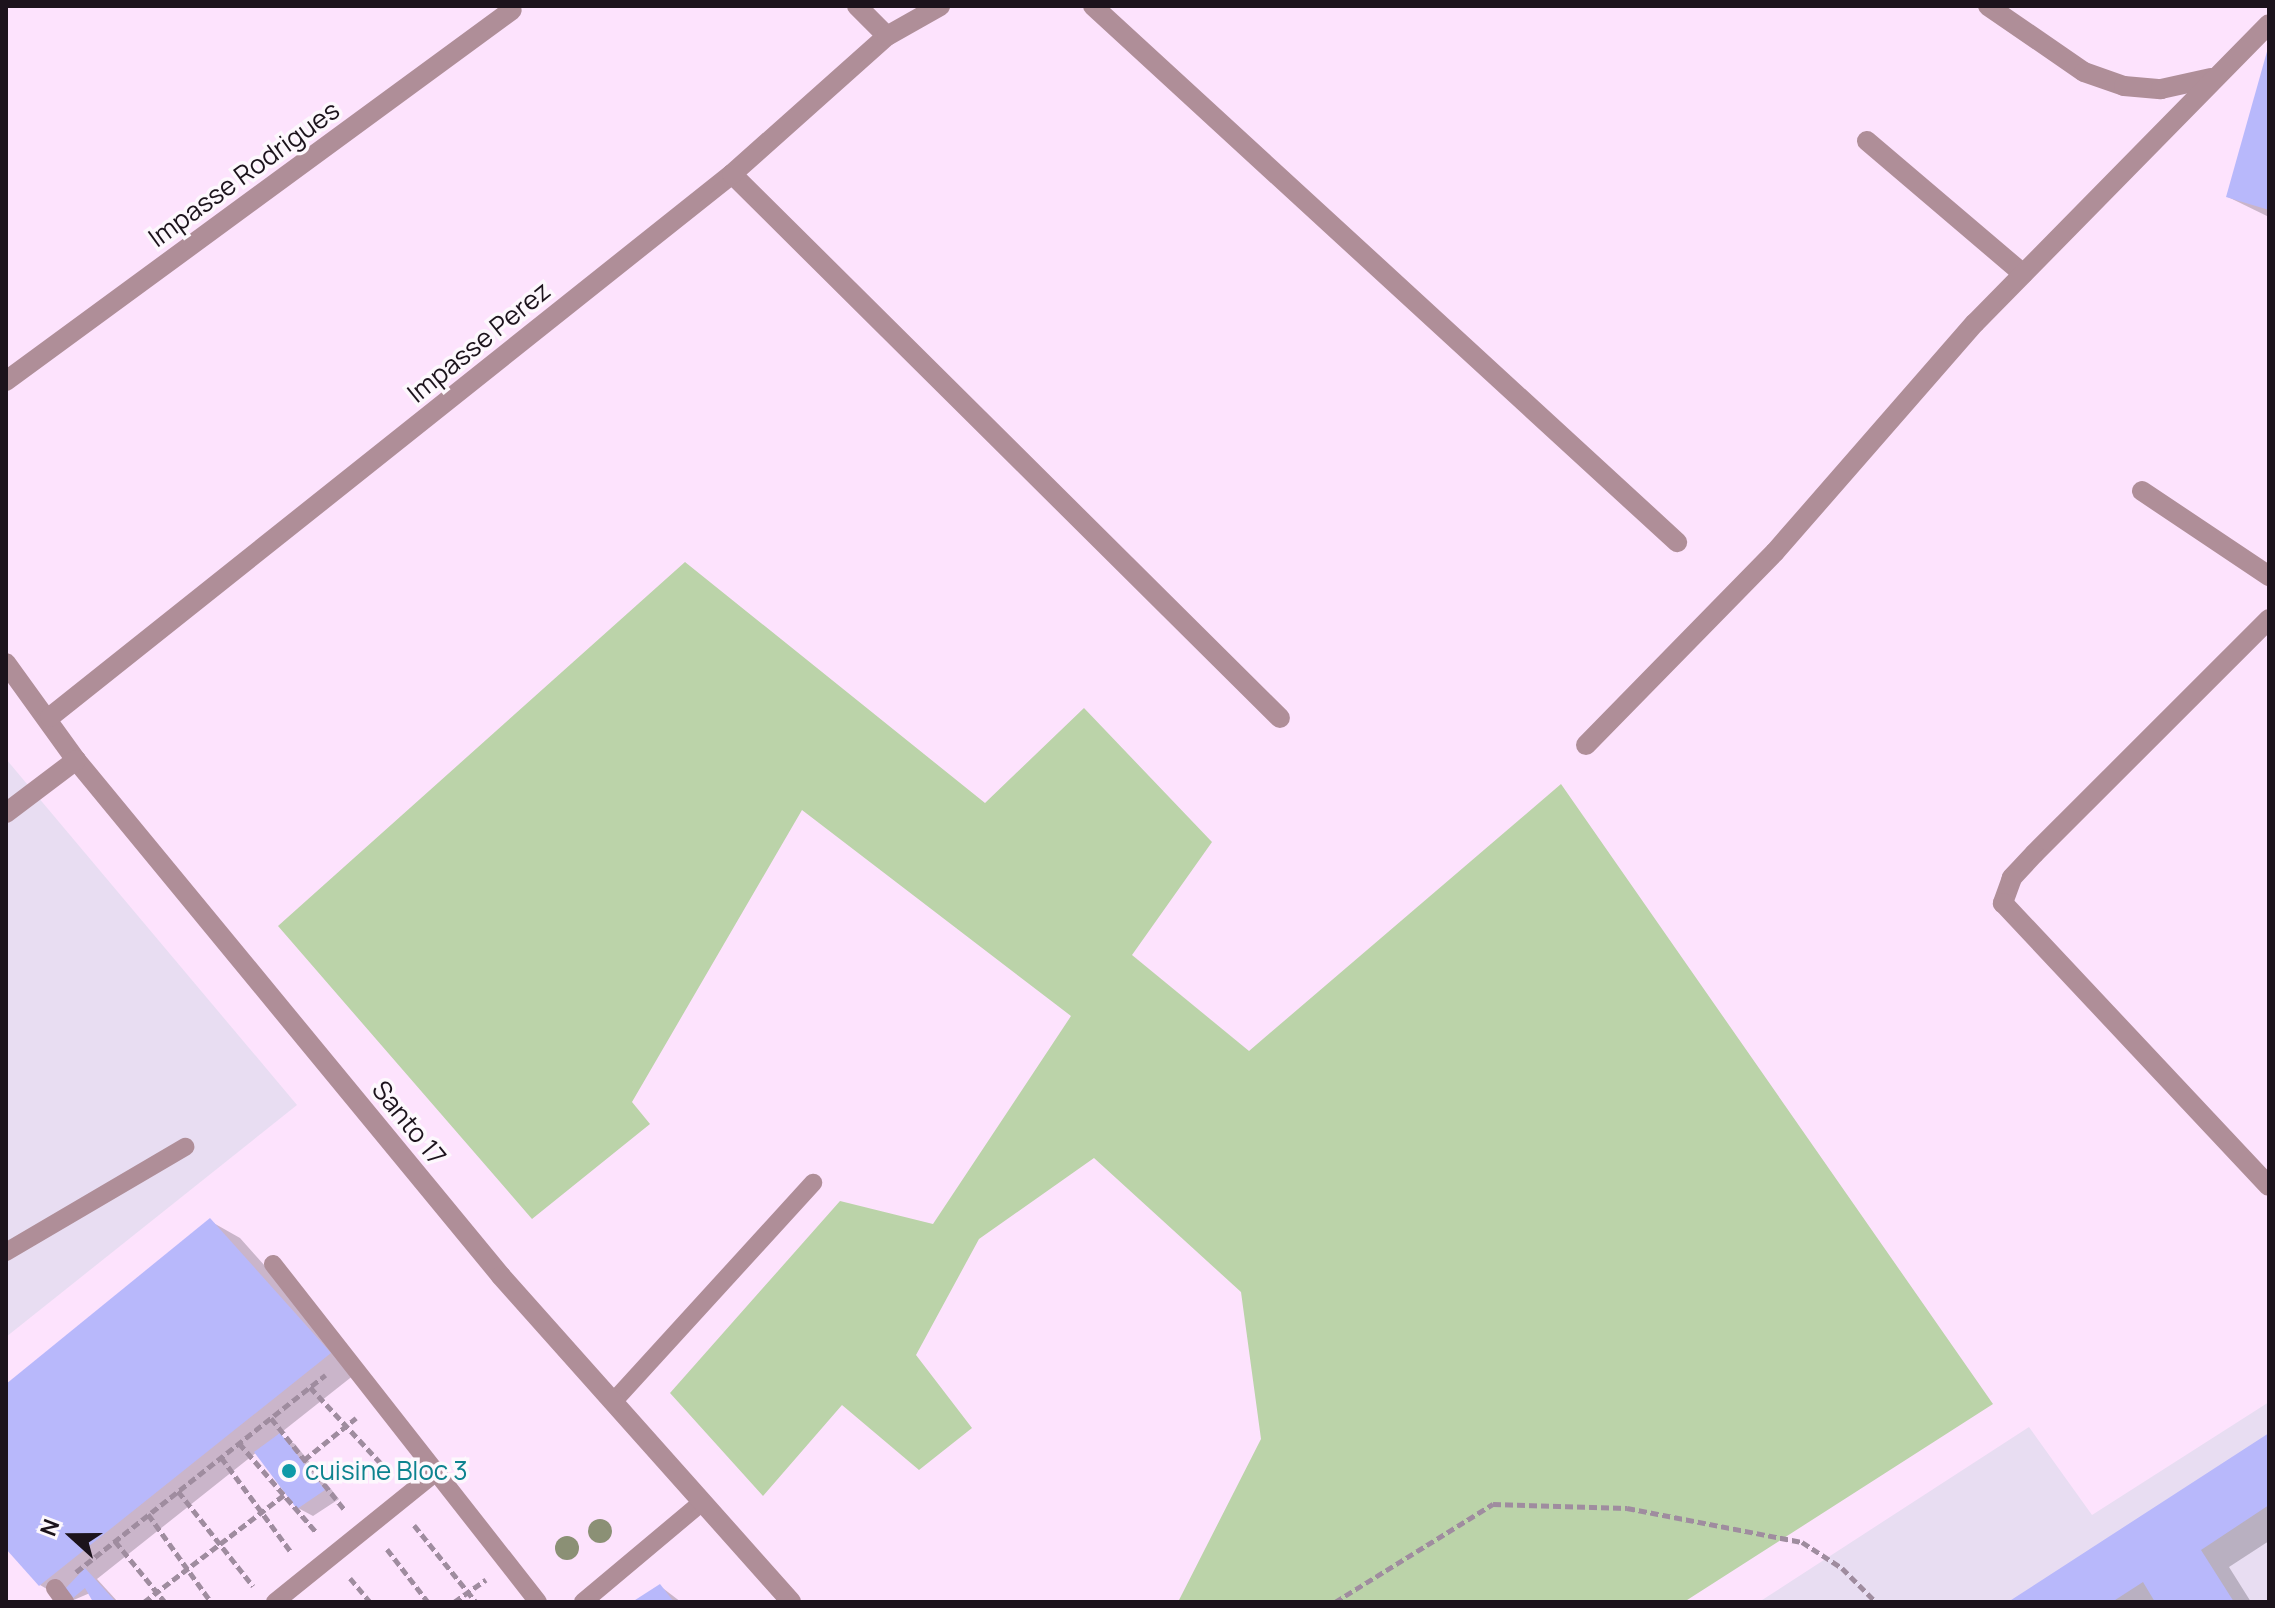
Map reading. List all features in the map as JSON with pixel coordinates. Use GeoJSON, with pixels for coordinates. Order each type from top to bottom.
{"type":"FeatureCollection","features":[{"type":"Feature","properties":{"kind":"street"},"geometry":{"type":"LineString","coordinates":[[857,6],[887,36]]}},
{"type":"Feature","properties":{"kind":"street","name":"Impasse Perez"},"geometry":{"type":"LineString","coordinates":[[50,717],[732,174],[887,36],[940,6]]}},
{"type":"Feature","properties":{"kind":"street"},"geometry":{"type":"LineString","coordinates":[[1093,6],[1677,542]]}},
{"type":"Feature","properties":{"kind":"street"},"geometry":{"type":"LineString","coordinates":[[1988,6],[2084,72],[2124,86],[2193,86],[2220,74]]}},
{"type":"Feature","properties":{"kind":"street","name":"Impasse Rodrigues"},"geometry":{"type":"LineString","coordinates":[[6,381],[512,10]]}},
{"type":"Feature","properties":{"kind":"street"},"geometry":{"type":"LineString","coordinates":[[1586,745],[1775,552],[2023,274],[2269,24]]}},
{"type":"Feature","properties":{"kind":"street"},"geometry":{"type":"LineString","coordinates":[[1867,141],[2023,274]]}},
{"type":"Feature","properties":{"kind":"street"},"geometry":{"type":"LineString","coordinates":[[732,174],[1280,718]]}},
{"type":"Feature","properties":{"kind":"street"},"geometry":{"type":"LineString","coordinates":[[2142,491],[2269,576]]}},
{"type":"Feature","properties":{"kind":"street"},"geometry":{"type":"LineString","coordinates":[[2269,619],[2034,854],[2012,878],[2003,903],[2269,1186]]}},
{"type":"Feature","properties":{"kind":"street","name":"Santo 17"},"geometry":{"type":"LineString","coordinates":[[6,663],[50,717],[76,760],[501,1276],[791,1602]]}},
{"type":"Feature","properties":{"kind":"street"},"geometry":{"type":"LineString","coordinates":[[6,813],[76,760]]}},
{"type":"Feature","properties":{"kind":"lane"},"geometry":{"type":"LineString","coordinates":[[6,1252],[185,1147]]}},
{"type":"Feature","properties":{"kind":"lane"},"geometry":{"type":"LineString","coordinates":[[613,1402],[813,1183]]}},
{"type":"Feature","properties":{"kind":"lane"},"geometry":{"type":"LineString","coordinates":[[273,1264],[538,1602]]}},
{"type":"Feature","properties":{"kind":"lane"},"geometry":{"type":"LineString","coordinates":[[275,1602],[436,1472]]}},
{"type":"Feature","properties":{"kind":"lane"},"geometry":{"type":"LineString","coordinates":[[583,1602],[702,1502]]}},
{"type":"Feature","properties":{"kind":"path"},"geometry":{"type":"LineString","coordinates":[[60,1595],[115,1541],[347,1358]]}},
{"type":"Feature","properties":{"kind":"path"},"geometry":{"type":"LineString","coordinates":[[310,1387],[347,1427],[403,1498],[476,1602]]}},
{"type":"Feature","properties":{"kind":"path"},"geometry":{"type":"LineString","coordinates":[[304,1460],[347,1427],[377,1397]]}},
{"type":"Feature","properties":{"kind":"path"},"geometry":{"type":"LineString","coordinates":[[271,1418],[428,1602]]}},
{"type":"Feature","properties":{"kind":"path"},"geometry":{"type":"LineString","coordinates":[[239,1443],[334,1554]]}},
{"type":"Feature","properties":{"kind":"path"},"geometry":{"type":"LineString","coordinates":[[221,1457],[308,1575]]}},
{"type":"Feature","properties":{"kind":"path"},"geometry":{"type":"LineString","coordinates":[[178,1491],[257,1590]]}},
{"type":"Feature","properties":{"kind":"path"},"geometry":{"type":"LineString","coordinates":[[144,1602],[284,1495]]}},
{"type":"Feature","properties":{"kind":"path"},"geometry":{"type":"LineString","coordinates":[[1335,1602],[1493,1504],[1627,1508],[1802,1542],[1842,1568],[1876,1602]]}},
{"type":"Feature","properties":{"kind":"path"},"geometry":{"type":"LineString","coordinates":[[148,1514],[211,1602]]}},
{"type":"Feature","properties":{"kind":"path"},"geometry":{"type":"LineString","coordinates":[[115,1541],[165,1602]]}},
{"type":"Feature","properties":{"kind":"shaded area"},"geometry":{"type":"Polygon","coordinates":[[[6,759],[297,1105],[6,1337],[6,759]]]}},
{"type":"Feature","properties":{"kind":"shaded area"},"geometry":{"type":"Polygon","coordinates":[[[2269,1402],[2269,1602],[1759,1602],[2029,1427],[2092,1515],[2269,1402]]]}},
{"type":"Feature","properties":{"kind":"green space"},"geometry":{"type":"Polygon","coordinates":[[[685,562],[985,803],[1084,708],[1212,842],[1132,955],[1249,1051],[1561,784],[1993,1404],[1684,1602],[1178,1602],[1261,1439],[1241,1292],[1094,1158],[979,1239],[916,1355],[972,1428],[919,1470],[842,1405],[763,1496],[670,1393],[840,1201],[933,1224],[1071,1016],[802,810],[632,1102],[650,1124],[532,1219],[278,926],[685,562]]]}},
{"type":"Feature","properties":{"kind":"building"},"geometry":{"type":"Polygon","coordinates":[[[2269,48],[2269,210],[2226,197],[2269,48]]]}},
{"type":"Feature","properties":{"kind":"building"},"geometry":{"type":"Polygon","coordinates":[[[210,1218],[331,1353],[39,1586],[6,1549],[6,1384],[210,1218]]]}},
{"type":"Feature","properties":{"kind":"building","name":"cuisine Bloc 3"},"geometry":{"type":"Polygon","coordinates":[[[280,1433],[325,1490],[297,1509],[254,1452],[280,1433]]]}},
{"type":"Feature","properties":{"kind":"building"},"geometry":{"type":"Polygon","coordinates":[[[2269,1433],[2269,1505],[2201,1550],[2234,1602],[2155,1602],[2143,1582],[2112,1602],[2008,1602],[2269,1433]]]}},
{"type":"Feature","properties":{"kind":"building"},"geometry":{"type":"Polygon","coordinates":[[[85,1568],[116,1602],[93,1602],[85,1588],[73,1598],[64,1590],[85,1568]]]}},
{"type":"Feature","properties":{"kind":"building"},"geometry":{"type":"Polygon","coordinates":[[[660,1584],[674,1602],[632,1602],[660,1584]]]}},
{"type":"Feature","properties":{"kind":"place","name":"cuisine Bloc 3"},"geometry":{"type":"Point","coordinates":[289,1471]}}]}
